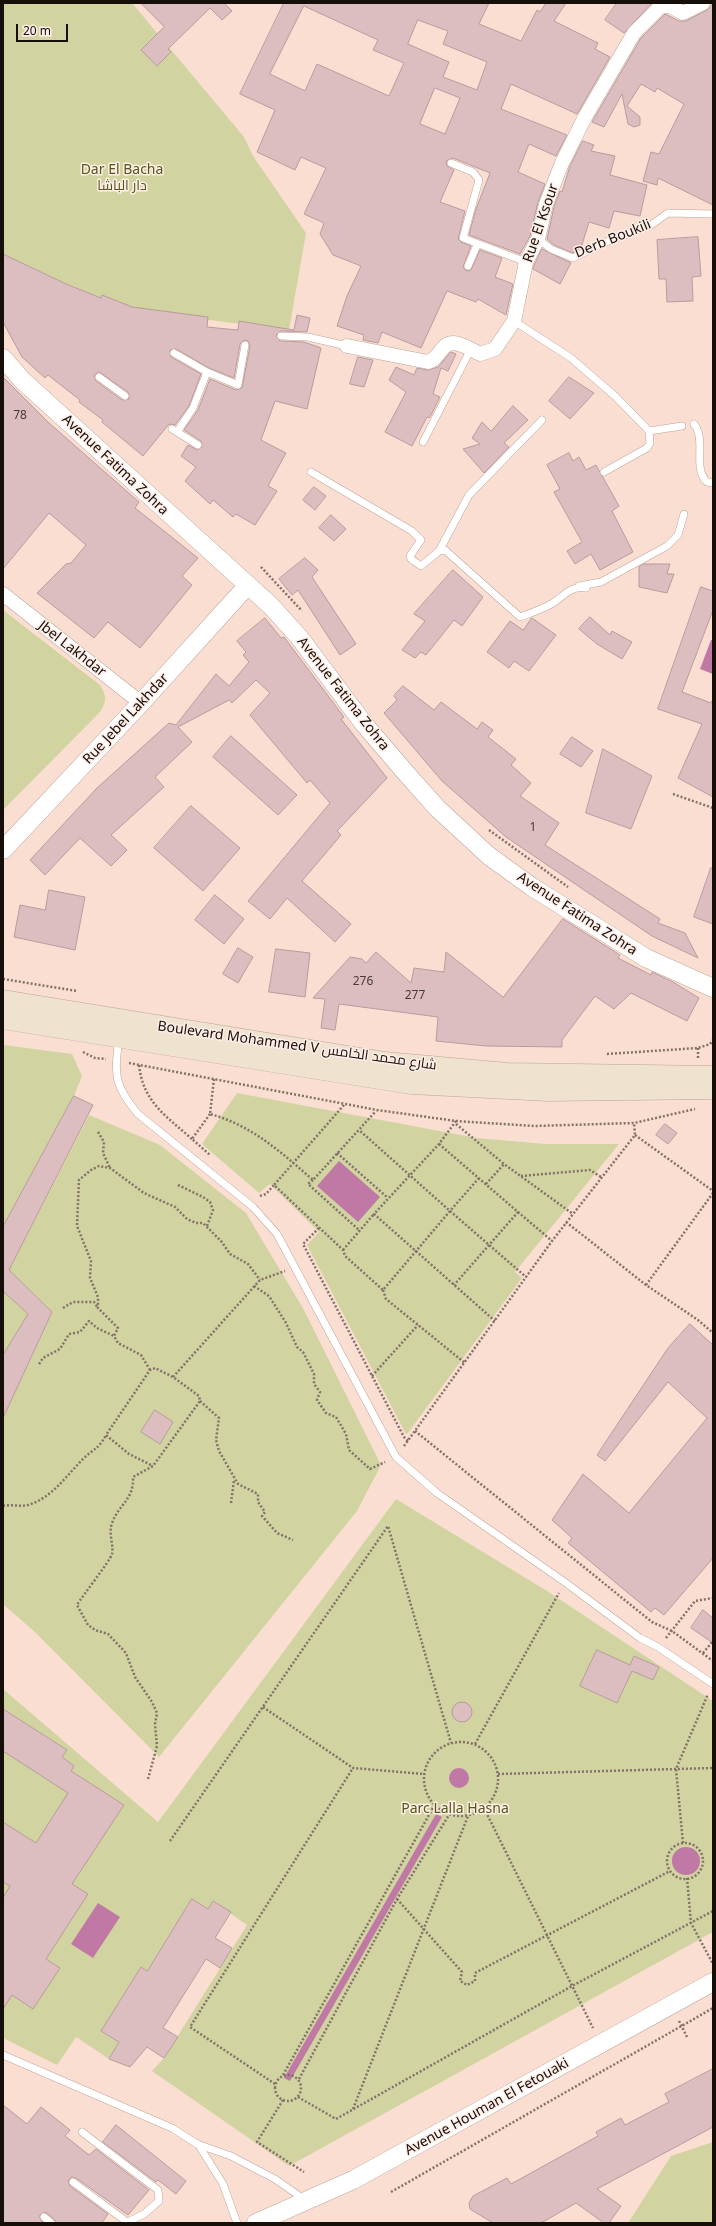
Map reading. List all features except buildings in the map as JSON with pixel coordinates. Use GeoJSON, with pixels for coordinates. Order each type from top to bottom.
{"type":"FeatureCollection","features":[{"type":"Feature","properties":{"kind":"main road","name":"Boulevard Mohammed V شارع محمد الخامس"},"geometry":{"type":"LineString","coordinates":[[3,1000],[385,1062],[507,1073],[713,1076]]}},
{"type":"Feature","properties":{"kind":"main road","name":"Boulevard Mohammed V شارع محمد الخامس"},"geometry":{"type":"LineString","coordinates":[[3,1019],[119,1036],[411,1084],[548,1091],[713,1089]]}},
{"type":"Feature","properties":{"kind":"street","name":"Rue El Ksour"},"geometry":{"type":"LineString","coordinates":[[347,346],[428,362],[436,359],[444,347],[449,343],[458,344],[483,354],[495,349],[514,321],[526,262],[538,239],[546,204],[562,163],[591,106],[634,33],[660,5],[670,6],[682,13],[703,3]]}},
{"type":"Feature","properties":{"kind":"street","name":"Avenue Fatima Zohra"},"geometry":{"type":"LineString","coordinates":[[3,358],[45,401],[248,585],[299,637],[364,724],[405,772],[437,808],[489,856],[532,887],[646,958],[713,988]]}},
{"type":"Feature","properties":{"kind":"street","name":"Rue Jebel Lakhdar"},"geometry":{"type":"LineString","coordinates":[[3,850],[141,703],[248,585]]}},
{"type":"Feature","properties":{"kind":"street","name":"Jbel Lakhdar"},"geometry":{"type":"LineString","coordinates":[[3,594],[141,703]]}},
{"type":"Feature","properties":{"kind":"street","name":"Avenue Houman El Fetouaki"},"geometry":{"type":"LineString","coordinates":[[256,2223],[353,2180],[713,1982]]}},
{"type":"Feature","properties":{"kind":"lane"},"geometry":{"type":"LineString","coordinates":[[451,163],[473,172],[479,180],[462,238],[477,245],[526,262]]}},
{"type":"Feature","properties":{"kind":"lane","name":"Derb Boukili"},"geometry":{"type":"LineString","coordinates":[[538,239],[551,248],[573,258],[601,244],[651,225],[668,213],[713,214]]}},
{"type":"Feature","properties":{"kind":"lane"},"geometry":{"type":"LineString","coordinates":[[468,266],[477,245]]}},
{"type":"Feature","properties":{"kind":"lane"},"geometry":{"type":"LineString","coordinates":[[514,321],[571,358],[616,397],[650,430],[650,442],[647,448],[604,472]]}},
{"type":"Feature","properties":{"kind":"lane"},"geometry":{"type":"LineString","coordinates":[[281,336],[308,338],[347,346]]}},
{"type":"Feature","properties":{"kind":"lane"},"geometry":{"type":"LineString","coordinates":[[174,353],[207,372],[238,385],[245,345]]}},
{"type":"Feature","properties":{"kind":"lane"},"geometry":{"type":"LineString","coordinates":[[423,442],[471,349]]}},
{"type":"Feature","properties":{"kind":"lane"},"geometry":{"type":"LineString","coordinates":[[198,445],[175,431],[193,408],[207,372]]}},
{"type":"Feature","properties":{"kind":"lane"},"geometry":{"type":"LineString","coordinates":[[99,377],[125,396]]}},
{"type":"Feature","properties":{"kind":"lane"},"geometry":{"type":"LineString","coordinates":[[311,472],[412,531],[421,542],[410,556],[415,563],[421,566],[438,551],[469,495],[542,420]]}},
{"type":"Feature","properties":{"kind":"lane"},"geometry":{"type":"LineString","coordinates":[[694,424],[700,436],[701,472],[707,482],[713,483]]}},
{"type":"Feature","properties":{"kind":"lane"},"geometry":{"type":"LineString","coordinates":[[650,430],[682,426]]}},
{"type":"Feature","properties":{"kind":"lane"},"geometry":{"type":"LineString","coordinates":[[438,551],[445,550],[451,554],[520,617],[552,604],[567,592],[601,582],[667,546],[678,535],[684,514]]}},
{"type":"Feature","properties":{"kind":"lane"},"geometry":{"type":"LineString","coordinates":[[119,1036],[116,1061],[116,1079],[123,1096],[138,1114],[253,1207],[277,1234],[297,1267],[396,1457],[437,1493],[566,1583],[640,1638],[658,1647],[711,1687]]}},
{"type":"Feature","properties":{"kind":"lane"},"geometry":{"type":"LineString","coordinates":[[3,2055],[172,2128],[197,2144],[231,2156],[275,2179],[306,2200]]}},
{"type":"Feature","properties":{"kind":"lane"},"geometry":{"type":"LineString","coordinates":[[73,2182],[127,2223],[144,2214],[159,2201],[158,2190],[82,2132]]}},
{"type":"Feature","properties":{"kind":"lane"},"geometry":{"type":"LineString","coordinates":[[197,2144],[223,2184],[237,2223]]}},
{"type":"Feature","properties":{"kind":"lane"},"geometry":{"type":"LineString","coordinates":[[44,2217],[51,2223]]}},
{"type":"Feature","properties":{"kind":"path"},"geometry":{"type":"LineString","coordinates":[[261,567],[303,614]]}},
{"type":"Feature","properties":{"kind":"path"},"geometry":{"type":"LineString","coordinates":[[673,794],[713,808]]}},
{"type":"Feature","properties":{"kind":"path"},"geometry":{"type":"LineString","coordinates":[[485,826],[530,862],[572,889]]}},
{"type":"Feature","properties":{"kind":"path"},"geometry":{"type":"LineString","coordinates":[[3,979],[78,992]]}},
{"type":"Feature","properties":{"kind":"path"},"geometry":{"type":"LineString","coordinates":[[599,1055],[698,1048],[710,1044],[713,1040]]}},
{"type":"Feature","properties":{"kind":"path"},"geometry":{"type":"LineString","coordinates":[[78,1049],[95,1058],[377,1110],[456,1123],[534,1126],[634,1123],[698,1108]]}},
{"type":"Feature","properties":{"kind":"path"},"geometry":{"type":"LineString","coordinates":[[139,1065],[141,1082],[148,1097],[212,1156]]}},
{"type":"Feature","properties":{"kind":"path"},"geometry":{"type":"LineString","coordinates":[[192,1139],[210,1114],[214,1079]]}},
{"type":"Feature","properties":{"kind":"path"},"geometry":{"type":"LineString","coordinates":[[256,1195],[261,1197],[266,1194],[344,1104]]}},
{"type":"Feature","properties":{"kind":"path"},"geometry":{"type":"LineString","coordinates":[[359,1230],[308,1184],[377,1110]]}},
{"type":"Feature","properties":{"kind":"path"},"geometry":{"type":"LineString","coordinates":[[210,1114],[223,1117],[260,1136],[312,1180]]}},
{"type":"Feature","properties":{"kind":"path"},"geometry":{"type":"LineString","coordinates":[[343,1250],[359,1230],[439,1144],[456,1123]]}},
{"type":"Feature","properties":{"kind":"path"},"geometry":{"type":"LineString","coordinates":[[456,1123],[504,1164],[573,1214]]}},
{"type":"Feature","properties":{"kind":"path"},"geometry":{"type":"LineString","coordinates":[[254,1286],[269,1296],[286,1323],[297,1347],[303,1352],[314,1374],[314,1384],[320,1392],[317,1400],[326,1412],[336,1417],[346,1434],[349,1450],[370,1469],[396,1457],[566,1222],[635,1135],[634,1123]]}},
{"type":"Feature","properties":{"kind":"path"},"geometry":{"type":"LineString","coordinates":[[359,1130],[526,1277]]}},
{"type":"Feature","properties":{"kind":"path"},"geometry":{"type":"LineString","coordinates":[[98,1132],[104,1142],[103,1153],[110,1168]]}},
{"type":"Feature","properties":{"kind":"path"},"geometry":{"type":"LineString","coordinates":[[635,1135],[713,1192],[646,1285]]}},
{"type":"Feature","properties":{"kind":"path"},"geometry":{"type":"LineString","coordinates":[[439,1144],[552,1241]]}},
{"type":"Feature","properties":{"kind":"path"},"geometry":{"type":"LineString","coordinates":[[337,1153],[388,1198]]}},
{"type":"Feature","properties":{"kind":"path"},"geometry":{"type":"LineString","coordinates":[[486,1184],[504,1164]]}},
{"type":"Feature","properties":{"kind":"path"},"geometry":{"type":"LineString","coordinates":[[98,1308],[98,1297],[90,1278],[91,1261],[78,1226],[78,1201],[79,1180],[91,1170],[99,1166],[110,1168],[144,1193],[175,1207],[187,1219],[207,1226],[213,1235],[221,1241],[230,1254],[248,1264],[260,1280]]}},
{"type":"Feature","properties":{"kind":"path"},"geometry":{"type":"LineString","coordinates":[[520,1176],[590,1170],[601,1177]]}},
{"type":"Feature","properties":{"kind":"path"},"geometry":{"type":"LineString","coordinates":[[383,1290],[479,1178]]}},
{"type":"Feature","properties":{"kind":"path"},"geometry":{"type":"LineString","coordinates":[[274,1185],[343,1250],[345,1256],[383,1290],[386,1299],[465,1363]]}},
{"type":"Feature","properties":{"kind":"path"},"geometry":{"type":"LineString","coordinates":[[178,1186],[210,1202],[213,1210],[207,1226]]}},
{"type":"Feature","properties":{"kind":"path"},"geometry":{"type":"LineString","coordinates":[[454,1285],[518,1212]]}},
{"type":"Feature","properties":{"kind":"path"},"geometry":{"type":"LineString","coordinates":[[374,1214],[495,1321]]}},
{"type":"Feature","properties":{"kind":"path"},"geometry":{"type":"LineString","coordinates":[[566,1222],[646,1285],[698,1320],[713,1333]]}},
{"type":"Feature","properties":{"kind":"path"},"geometry":{"type":"LineString","coordinates":[[319,1228],[304,1244],[404,1437],[408,1440]]}},
{"type":"Feature","properties":{"kind":"path"},"geometry":{"type":"LineString","coordinates":[[174,1377],[260,1280],[297,1267]]}},
{"type":"Feature","properties":{"kind":"path"},"geometry":{"type":"LineString","coordinates":[[63,1308],[74,1302],[94,1302],[118,1328],[114,1336]]}},
{"type":"Feature","properties":{"kind":"path"},"geometry":{"type":"LineString","coordinates":[[39,1364],[43,1358],[60,1349],[69,1334],[80,1332],[89,1321],[97,1328],[114,1336],[118,1343],[141,1355],[150,1370]]}},
{"type":"Feature","properties":{"kind":"path"},"geometry":{"type":"LineString","coordinates":[[372,1376],[418,1325]]}},
{"type":"Feature","properties":{"kind":"path"},"geometry":{"type":"LineString","coordinates":[[3,1506],[27,1505],[41,1498],[62,1482],[84,1458],[100,1446],[150,1370],[155,1368],[174,1377],[199,1396],[200,1401],[220,1418],[216,1440],[219,1451],[234,1479],[238,1484],[258,1494],[258,1502],[265,1512],[262,1516],[276,1533],[293,1540]]}},
{"type":"Feature","properties":{"kind":"path"},"geometry":{"type":"LineString","coordinates":[[148,1779],[157,1746],[155,1724],[157,1713],[152,1702],[135,1677],[126,1653],[108,1634],[95,1630],[88,1625],[77,1605],[112,1554],[110,1532],[112,1522],[129,1499],[133,1477],[153,1466],[200,1401]]}},
{"type":"Feature","properties":{"kind":"path"},"geometry":{"type":"LineString","coordinates":[[415,1431],[652,1622],[672,1631],[713,1661]]}},
{"type":"Feature","properties":{"kind":"path"},"geometry":{"type":"LineString","coordinates":[[106,1435],[128,1454],[153,1466]]}},
{"type":"Feature","properties":{"kind":"path"},"geometry":{"type":"LineString","coordinates":[[231,1503],[234,1479]]}},
{"type":"Feature","properties":{"kind":"path"},"geometry":{"type":"LineString","coordinates":[[170,1841],[388,1526],[451,1743]]}},
{"type":"Feature","properties":{"kind":"path"},"geometry":{"type":"LineString","coordinates":[[475,1744],[556,1597],[566,1583]]}},
{"type":"Feature","properties":{"kind":"path"},"geometry":{"type":"LineString","coordinates":[[658,1647],[696,1601],[713,1598]]}},
{"type":"Feature","properties":{"kind":"path"},"geometry":{"type":"LineString","coordinates":[[703,1653],[713,1641]]}},
{"type":"Feature","properties":{"kind":"path"},"geometry":{"type":"LineString","coordinates":[[683,1843],[676,1769],[711,1687]]}},
{"type":"Feature","properties":{"kind":"path"},"geometry":{"type":"LineString","coordinates":[[263,1707],[353,1768],[424,1774]]}},
{"type":"Feature","properties":{"kind":"path"},"geometry":{"type":"LineString","coordinates":[[464,1742],[475,1744],[488,1753],[496,1766],[498,1774],[496,1793],[484,1808],[468,1816],[449,1815],[434,1806],[425,1791],[424,1774],[430,1758],[443,1746],[451,1743],[464,1742]]}},
{"type":"Feature","properties":{"kind":"path"},"geometry":{"type":"LineString","coordinates":[[275,2084],[190,2027],[353,1768]]}},
{"type":"Feature","properties":{"kind":"path"},"geometry":{"type":"LineString","coordinates":[[498,1774],[713,1768]]}},
{"type":"Feature","properties":{"kind":"path"},"geometry":{"type":"LineString","coordinates":[[434,1806],[283,2075],[275,2084],[275,2091],[278,2097],[283,2100],[289,2102],[298,2097],[301,2092],[299,2080],[397,1899],[449,1815]]}},
{"type":"Feature","properties":{"kind":"path"},"geometry":{"type":"LineString","coordinates":[[484,1808],[602,2044]]}},
{"type":"Feature","properties":{"kind":"path"},"geometry":{"type":"LineString","coordinates":[[353,2109],[468,1816]]}},
{"type":"Feature","properties":{"kind":"path"},"geometry":{"type":"LineString","coordinates":[[683,1843],[696,1847],[702,1859],[699,1872],[687,1878],[678,1877],[670,1871],[667,1863],[668,1854],[674,1846],[683,1843]]}},
{"type":"Feature","properties":{"kind":"path"},"geometry":{"type":"LineString","coordinates":[[397,1899],[462,1972],[460,1981],[467,1985],[475,1981],[475,1973],[670,1871]]}},
{"type":"Feature","properties":{"kind":"path"},"geometry":{"type":"LineString","coordinates":[[687,1878],[691,1923],[713,1964]]}},
{"type":"Feature","properties":{"kind":"path"},"geometry":{"type":"LineString","coordinates":[[298,2097],[336,2118],[572,1986],[713,1911]]}},
{"type":"Feature","properties":{"kind":"path"},"geometry":{"type":"LineString","coordinates":[[391,2192],[713,2008]]}},
{"type":"Feature","properties":{"kind":"path"},"geometry":{"type":"LineString","coordinates":[[283,2075],[294,2076],[299,2080]]}},
{"type":"Feature","properties":{"kind":"path"},"geometry":{"type":"LineString","coordinates":[[283,2100],[257,2142],[304,2172]]}},
{"type":"Feature","properties":{"kind":"green space","name":"Dar El Bacha دار الباشا"},"geometry":{"type":"Polygon","coordinates":[[[3,3],[132,3],[244,137],[253,156],[306,233],[289,330],[131,310],[66,284],[3,254],[3,3]]]}},
{"type":"Feature","properties":{"kind":"green space"},"geometry":{"type":"Polygon","coordinates":[[[3,610],[100,685],[105,696],[105,703],[99,713],[3,810],[3,610]]]}},
{"type":"Feature","properties":{"kind":"green space"},"geometry":{"type":"Polygon","coordinates":[[[3,1045],[72,1054],[82,1076],[74,1096],[3,1227],[3,1045]]]}},
{"type":"Feature","properties":{"kind":"green space"},"geometry":{"type":"Polygon","coordinates":[[[237,1093],[477,1138],[545,1144],[619,1144],[515,1272],[522,1278],[406,1434],[307,1245],[319,1232],[270,1184],[259,1193],[202,1144],[237,1093]]]}},
{"type":"Feature","properties":{"kind":"green space"},"geometry":{"type":"Polygon","coordinates":[[[89,1115],[160,1145],[246,1213],[304,1310],[381,1465],[357,1511],[159,1757],[37,1634],[3,1604],[3,1418],[52,1312],[9,1270],[89,1115]]]}},
{"type":"Feature","properties":{"kind":"green space"},"geometry":{"type":"Polygon","coordinates":[[[3,1291],[28,1314],[3,1355],[3,1291]]]}},
{"type":"Feature","properties":{"kind":"green space","name":"Parc Lalla Hasna"},"geometry":{"type":"Polygon","coordinates":[[[396,1499],[547,1591],[713,1701],[713,1932],[289,2166],[152,2071],[164,2058],[247,1925],[213,1901],[208,1909],[192,1899],[147,1971],[141,1967],[101,2031],[119,2042],[109,2059],[76,2037],[57,2065],[3,2038],[3,1689],[158,1822],[396,1499]]]}},
{"type":"Feature","properties":{"kind":"green space"},"geometry":{"type":"Polygon","coordinates":[[[713,2142],[713,2223],[628,2223],[671,2156],[713,2142]]]}},
{"type":"Feature","properties":{"kind":"shaded area"},"geometry":{"type":"Polygon","coordinates":[[[711,640],[713,640],[713,674],[700,669],[711,640]]]}},
{"type":"Feature","properties":{"kind":"shaded area"},"geometry":{"type":"Polygon","coordinates":[[[339,1161],[380,1197],[358,1222],[317,1186],[339,1161]]]}},
{"type":"Feature","properties":{"kind":"shaded area"},"geometry":{"type":"Polygon","coordinates":[[[459,1768],[466,1771],[469,1778],[466,1785],[459,1788],[452,1785],[449,1778],[452,1771],[459,1768]]]}},
{"type":"Feature","properties":{"kind":"shaded area"},"geometry":{"type":"Polygon","coordinates":[[[436,1814],[442,1817],[290,2081],[284,2078],[436,1814]]]}},
{"type":"Feature","properties":{"kind":"shaded area"},"geometry":{"type":"Polygon","coordinates":[[[686,1847],[696,1851],[700,1861],[696,1871],[686,1875],[676,1871],[672,1861],[676,1851],[686,1847]]]}},
{"type":"Feature","properties":{"kind":"shaded area"},"geometry":{"type":"Polygon","coordinates":[[[98,1903],[120,1917],[93,1958],[71,1944],[98,1903]]]}}]}
